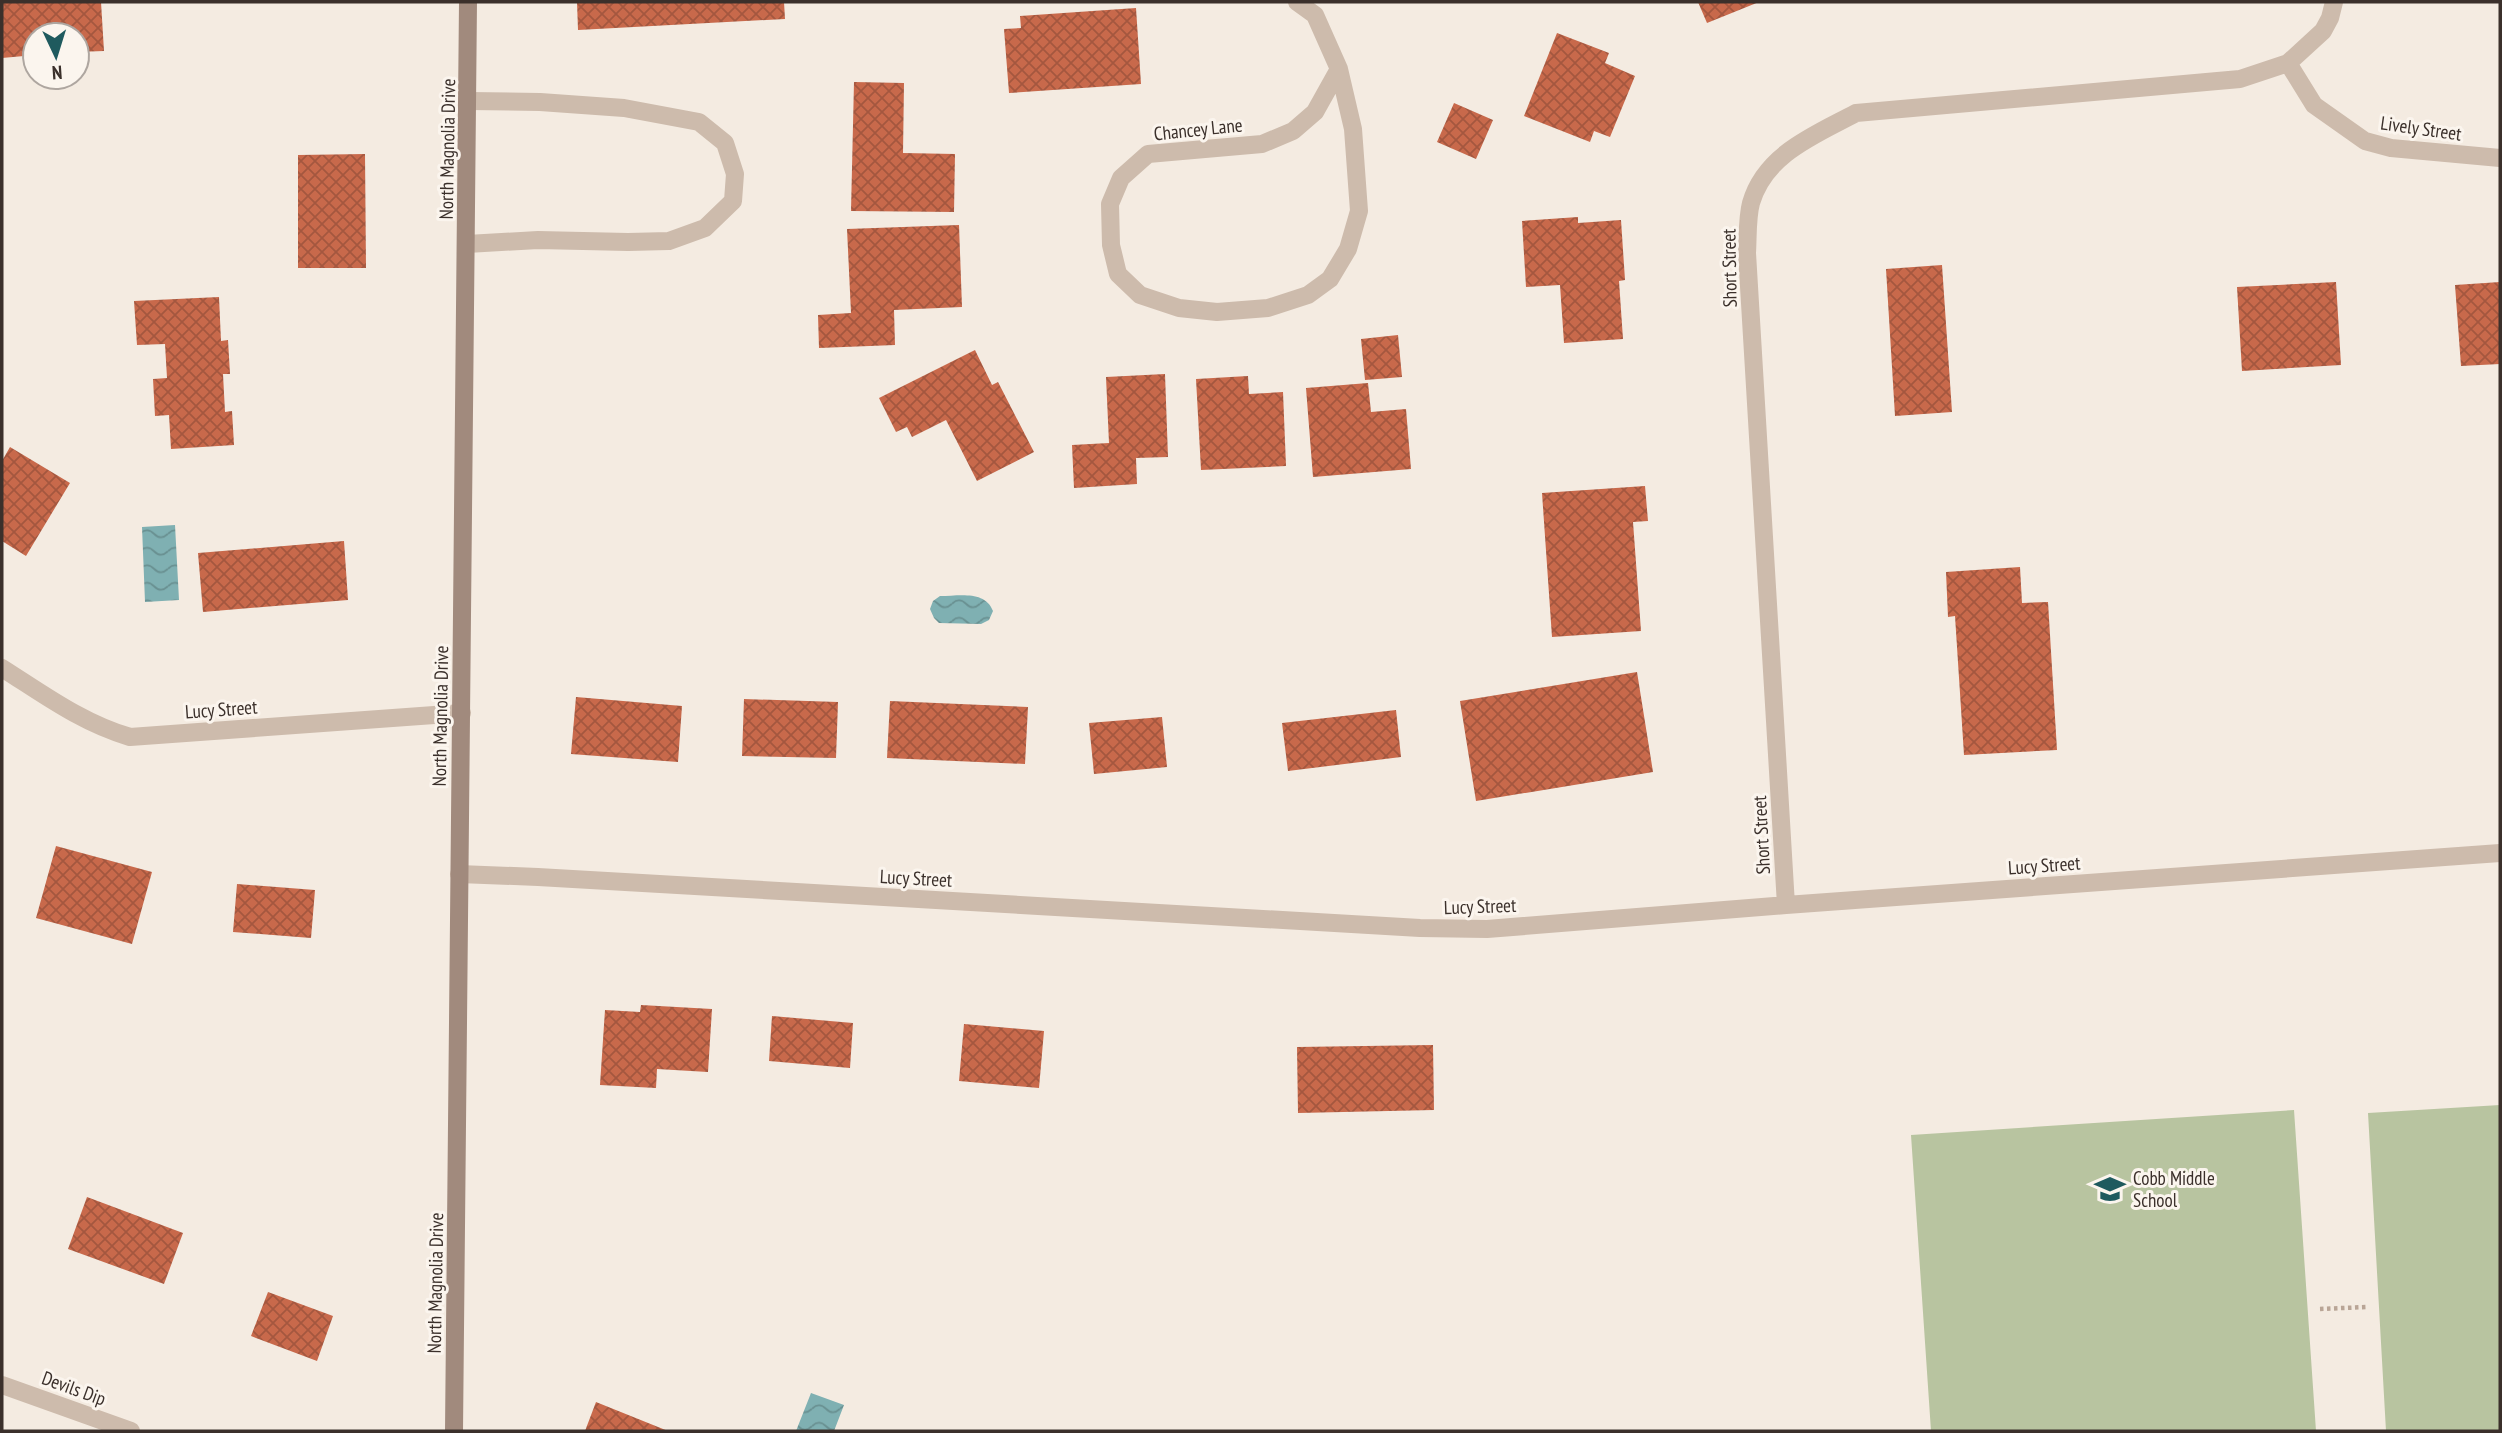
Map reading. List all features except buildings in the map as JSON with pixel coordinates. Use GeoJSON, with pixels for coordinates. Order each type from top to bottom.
{"type":"FeatureCollection","features":[{"type":"Feature","properties":{"kind":"main road","name":"North Magnolia Drive"},"geometry":{"type":"LineString","coordinates":[[454,1431],[468,2]]}},
{"type":"Feature","properties":{"kind":"street","name":"Chancey Lane"},"geometry":{"type":"LineString","coordinates":[[1297,2],[1315,15],[1339,69],[1353,129],[1359,211],[1348,249],[1330,279],[1308,295],[1268,308],[1217,312],[1180,307],[1140,295],[1118,274],[1111,245],[1110,204],[1121,178],[1148,154],[1262,144],[1293,131],[1315,112],[1339,69]]}},
{"type":"Feature","properties":{"kind":"street","name":"Short Street"},"geometry":{"type":"LineString","coordinates":[[1786,905],[1747,253],[1751,205],[1761,180],[1775,161],[1805,139],[1856,113],[2240,79],[2288,63],[2323,31],[2334,2]]}},
{"type":"Feature","properties":{"kind":"street","name":"Lively Street"},"geometry":{"type":"LineString","coordinates":[[2288,63],[2314,105],[2365,141],[2391,148],[2500,158]]}},
{"type":"Feature","properties":{"kind":"street"},"geometry":{"type":"LineString","coordinates":[[467,244],[538,240],[669,240],[705,228],[733,201],[735,174],[725,143],[699,122],[624,108],[540,102],[469,101]]}},
{"type":"Feature","properties":{"kind":"street","name":"Lucy Street"},"geometry":{"type":"LineString","coordinates":[[2,668],[76,715],[104,729],[130,737],[462,713]]}},
{"type":"Feature","properties":{"kind":"street","name":"Lucy Street"},"geometry":{"type":"LineString","coordinates":[[459,874],[1420,928],[1488,929],[2500,853]]}},
{"type":"Feature","properties":{"kind":"street","name":"Devils Dip"},"geometry":{"type":"LineString","coordinates":[[2,1385],[131,1431]]}},
{"type":"Feature","properties":{"kind":"path"},"geometry":{"type":"LineString","coordinates":[[2320,1309],[2366,1307]]}},
{"type":"Feature","properties":{"kind":"green space"},"geometry":{"type":"Polygon","coordinates":[[[2500,1105],[2500,1431],[2386,1431],[2368,1113],[2500,1105]]]}},
{"type":"Feature","properties":{"kind":"green space"},"geometry":{"type":"Polygon","coordinates":[[[2294,1110],[2316,1431],[1931,1431],[1911,1135],[2294,1110]]]}},
{"type":"Feature","properties":{"kind":"water"},"geometry":{"type":"Polygon","coordinates":[[[175,525],[179,600],[145,602],[142,527],[175,525]]]}},
{"type":"Feature","properties":{"kind":"water"},"geometry":{"type":"Polygon","coordinates":[[[940,596],[978,597],[989,604],[993,611],[989,620],[981,624],[939,623],[930,609],[933,601],[940,596]]]}},
{"type":"Feature","properties":{"kind":"water"},"geometry":{"type":"Polygon","coordinates":[[[811,1393],[844,1405],[834,1431],[796,1431],[811,1393]]]}},
{"type":"Feature","properties":{"kind":"place","name":"Cobb Middle School"},"geometry":{"type":"Point","coordinates":[2110,1189]}}]}
